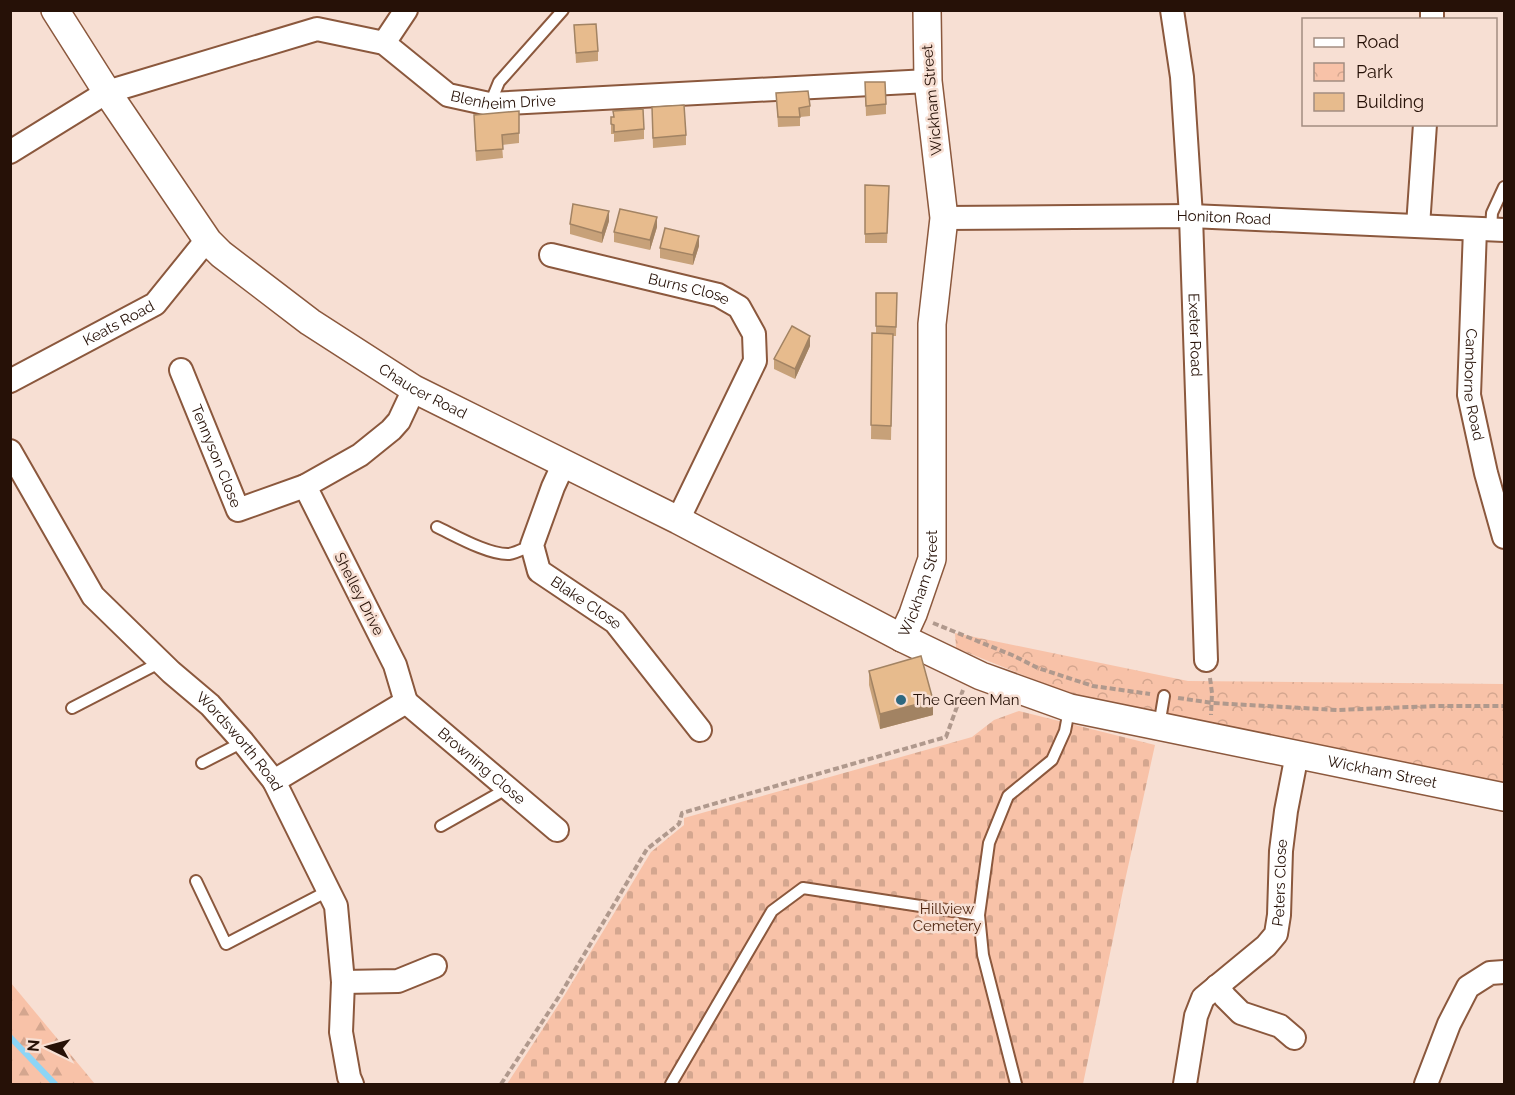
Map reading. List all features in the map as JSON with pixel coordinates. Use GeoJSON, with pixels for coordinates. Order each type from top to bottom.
{"type":"FeatureCollection","features":[{"type":"Feature","properties":{"kind":"street","name":"Chaucer Road"},"geometry":{"type":"LineString","coordinates":[[55,10],[106,92],[208,241],[221,254],[310,322],[414,389],[678,520],[908,626]]}},
{"type":"Feature","properties":{"kind":"street"},"geometry":{"type":"LineString","coordinates":[[384,43],[406,10]]}},
{"type":"Feature","properties":{"kind":"street","name":"Wickham Street"},"geometry":{"type":"LineString","coordinates":[[927,10],[928,81],[944,218],[932,324],[932,559],[908,626],[981,676],[1070,708],[1504,797]]}},
{"type":"Feature","properties":{"kind":"street","name":"Exeter Road"},"geometry":{"type":"LineString","coordinates":[[1172,10],[1182,77],[1191,216],[1206,660]]}},
{"type":"Feature","properties":{"kind":"street","name":"Blenheim Drive"},"geometry":{"type":"LineString","coordinates":[[10,152],[106,92],[317,29],[384,43],[448,95],[489,104],[928,81]]}},
{"type":"Feature","properties":{"kind":"street"},"geometry":{"type":"LineString","coordinates":[[1418,226],[1425,126]]}},
{"type":"Feature","properties":{"kind":"street","name":"Honiton Road"},"geometry":{"type":"LineString","coordinates":[[944,218],[1191,216],[1490,229]]}},
{"type":"Feature","properties":{"kind":"street","name":"Camborne Road"},"geometry":{"type":"LineString","coordinates":[[1490,229],[1469,395],[1495,471],[1504,537]]}},
{"type":"Feature","properties":{"kind":"street","name":"Keats Road"},"geometry":{"type":"LineString","coordinates":[[10,381],[155,304],[208,241]]}},
{"type":"Feature","properties":{"kind":"street","name":"Burns Close"},"geometry":{"type":"LineString","coordinates":[[551,255],[718,295],[739,307],[754,334],[755,361],[678,520]]}},
{"type":"Feature","properties":{"kind":"street","name":"Tennyson Close"},"geometry":{"type":"LineString","coordinates":[[181,370],[237,510],[305,486]]}},
{"type":"Feature","properties":{"kind":"street"},"geometry":{"type":"LineString","coordinates":[[305,486],[360,455],[391,430],[399,421],[414,389]]}},
{"type":"Feature","properties":{"kind":"street","name":"Wordsworth Road"},"geometry":{"type":"LineString","coordinates":[[10,451],[93,596],[161,662],[210,705],[274,781],[336,906],[343,982],[341,1032],[352,1084]]}},
{"type":"Feature","properties":{"kind":"street"},"geometry":{"type":"LineString","coordinates":[[532,545],[564,463]]}},
{"type":"Feature","properties":{"kind":"street","name":"Shelley Drive"},"geometry":{"type":"LineString","coordinates":[[305,486],[395,665],[406,702]]}},
{"type":"Feature","properties":{"kind":"street","name":"Blake Close"},"geometry":{"type":"LineString","coordinates":[[532,545],[539,571],[615,622],[700,730]]}},
{"type":"Feature","properties":{"kind":"street"},"geometry":{"type":"LineString","coordinates":[[274,781],[406,702]]}},
{"type":"Feature","properties":{"kind":"street","name":"Browning Close"},"geometry":{"type":"LineString","coordinates":[[406,702],[557,830]]}},
{"type":"Feature","properties":{"kind":"street","name":"Peters Close"},"geometry":{"type":"LineString","coordinates":[[1185,1084],[1196,1016],[1203,998],[1266,946],[1276,934],[1279,915],[1281,851],[1297,754]]}},
{"type":"Feature","properties":{"kind":"street"},"geometry":{"type":"LineString","coordinates":[[343,982],[398,981],[435,966]]}},
{"type":"Feature","properties":{"kind":"street"},"geometry":{"type":"LineString","coordinates":[[1426,1084],[1449,1024],[1468,987],[1490,973],[1504,972]]}},
{"type":"Feature","properties":{"kind":"street"},"geometry":{"type":"LineString","coordinates":[[1217,986],[1241,1013],[1280,1026],[1294,1038]]}},
{"type":"Feature","properties":{"kind":"lane"},"geometry":{"type":"LineString","coordinates":[[489,104],[499,82],[563,10]]}},
{"type":"Feature","properties":{"kind":"lane"},"geometry":{"type":"LineString","coordinates":[[1490,229],[1492,213],[1504,187]]}},
{"type":"Feature","properties":{"kind":"lane"},"geometry":{"type":"LineString","coordinates":[[437,527],[477,546],[495,551],[511,554],[532,545]]}},
{"type":"Feature","properties":{"kind":"lane"},"geometry":{"type":"LineString","coordinates":[[72,708],[161,662]]}},
{"type":"Feature","properties":{"kind":"lane"},"geometry":{"type":"LineString","coordinates":[[1159,726],[1164,696]]}},
{"type":"Feature","properties":{"kind":"lane"},"geometry":{"type":"LineString","coordinates":[[1016,1084],[983,954],[979,915],[989,843],[1008,796],[1052,760],[1065,731],[1070,708]]}},
{"type":"Feature","properties":{"kind":"lane"},"geometry":{"type":"LineString","coordinates":[[202,763],[243,742]]}},
{"type":"Feature","properties":{"kind":"lane"},"geometry":{"type":"LineString","coordinates":[[441,826],[507,788]]}},
{"type":"Feature","properties":{"kind":"lane"},"geometry":{"type":"LineString","coordinates":[[196,881],[226,944],[328,891]]}},
{"type":"Feature","properties":{"kind":"lane"},"geometry":{"type":"LineString","coordinates":[[671,1084],[772,911],[803,888],[979,915]]}},
{"type":"Feature","properties":{"kind":"path"},"geometry":{"type":"LineString","coordinates":[[908,626],[1012,655],[1038,668],[1093,686],[1213,703],[1337,710],[1504,706]]}},
{"type":"Feature","properties":{"kind":"path"},"geometry":{"type":"LineString","coordinates":[[501,1084],[560,995],[646,849],[679,824],[682,813],[946,737],[965,684]]}},
{"type":"Feature","properties":{"kind":"path"},"geometry":{"type":"LineString","coordinates":[[1211,684],[1212,693]]}},
{"type":"Feature","properties":{"kind":"green space"},"geometry":{"type":"Polygon","coordinates":[[[955,633],[1188,681],[1504,684],[1504,785],[1065,692],[956,648],[955,633]]]}},
{"type":"Feature","properties":{"kind":"green space","name":"Hillview Cemetery"},"geometry":{"type":"Polygon","coordinates":[[[1019,711],[1155,745],[1083,1084],[507,1084],[564,996],[651,852],[684,825],[684,818],[972,737],[994,720],[1019,711]]]}},
{"type":"Feature","properties":{"kind":"green space"},"geometry":{"type":"Polygon","coordinates":[[[11,983],[95,1084],[11,1084],[11,983]]]}},
{"type":"Feature","properties":{"kind":"building"},"geometry":{"type":"Polygon","coordinates":[[[596,24],[598,51],[576,53],[574,25],[596,24]]]}},
{"type":"Feature","properties":{"kind":"building"},"geometry":{"type":"Polygon","coordinates":[[[865,82],[885,82],[886,104],[866,106],[865,82]]]}},
{"type":"Feature","properties":{"kind":"building"},"geometry":{"type":"Polygon","coordinates":[[[808,91],[810,106],[799,108],[800,117],[778,117],[776,93],[808,91]]]}},
{"type":"Feature","properties":{"kind":"building"},"geometry":{"type":"Polygon","coordinates":[[[684,105],[686,135],[653,138],[652,107],[684,105]]]}},
{"type":"Feature","properties":{"kind":"building"},"geometry":{"type":"Polygon","coordinates":[[[643,109],[644,129],[614,132],[614,125],[611,124],[611,117],[614,117],[613,111],[643,109]]]}},
{"type":"Feature","properties":{"kind":"building"},"geometry":{"type":"Polygon","coordinates":[[[519,111],[519,133],[502,135],[503,149],[476,151],[474,115],[519,111]]]}},
{"type":"Feature","properties":{"kind":"building"},"geometry":{"type":"Polygon","coordinates":[[[865,185],[889,186],[887,233],[865,234],[865,185]]]}},
{"type":"Feature","properties":{"kind":"building"},"geometry":{"type":"Polygon","coordinates":[[[573,204],[609,211],[602,233],[570,224],[573,204]]]}},
{"type":"Feature","properties":{"kind":"building"},"geometry":{"type":"Polygon","coordinates":[[[620,209],[657,217],[650,240],[614,232],[620,209]]]}},
{"type":"Feature","properties":{"kind":"building"},"geometry":{"type":"Polygon","coordinates":[[[665,228],[699,236],[693,255],[660,248],[665,228]]]}},
{"type":"Feature","properties":{"kind":"building"},"geometry":{"type":"Polygon","coordinates":[[[876,293],[897,293],[896,327],[876,326],[876,293]]]}},
{"type":"Feature","properties":{"kind":"building"},"geometry":{"type":"Polygon","coordinates":[[[792,326],[810,336],[795,369],[774,359],[792,326]]]}},
{"type":"Feature","properties":{"kind":"building"},"geometry":{"type":"Polygon","coordinates":[[[872,333],[893,334],[891,426],[871,425],[872,333]]]}},
{"type":"Feature","properties":{"kind":"building","name":"The Green Man"},"geometry":{"type":"Polygon","coordinates":[[[921,656],[933,700],[880,714],[869,671],[921,656]]]}},
{"type":"Feature","properties":{"kind":"waterway"},"geometry":{"type":"LineString","coordinates":[[10,1037],[55,1084]]}},
{"type":"Feature","properties":{"kind":"place","name":"The Green Man"},"geometry":{"type":"Point","coordinates":[901,700]}}]}
